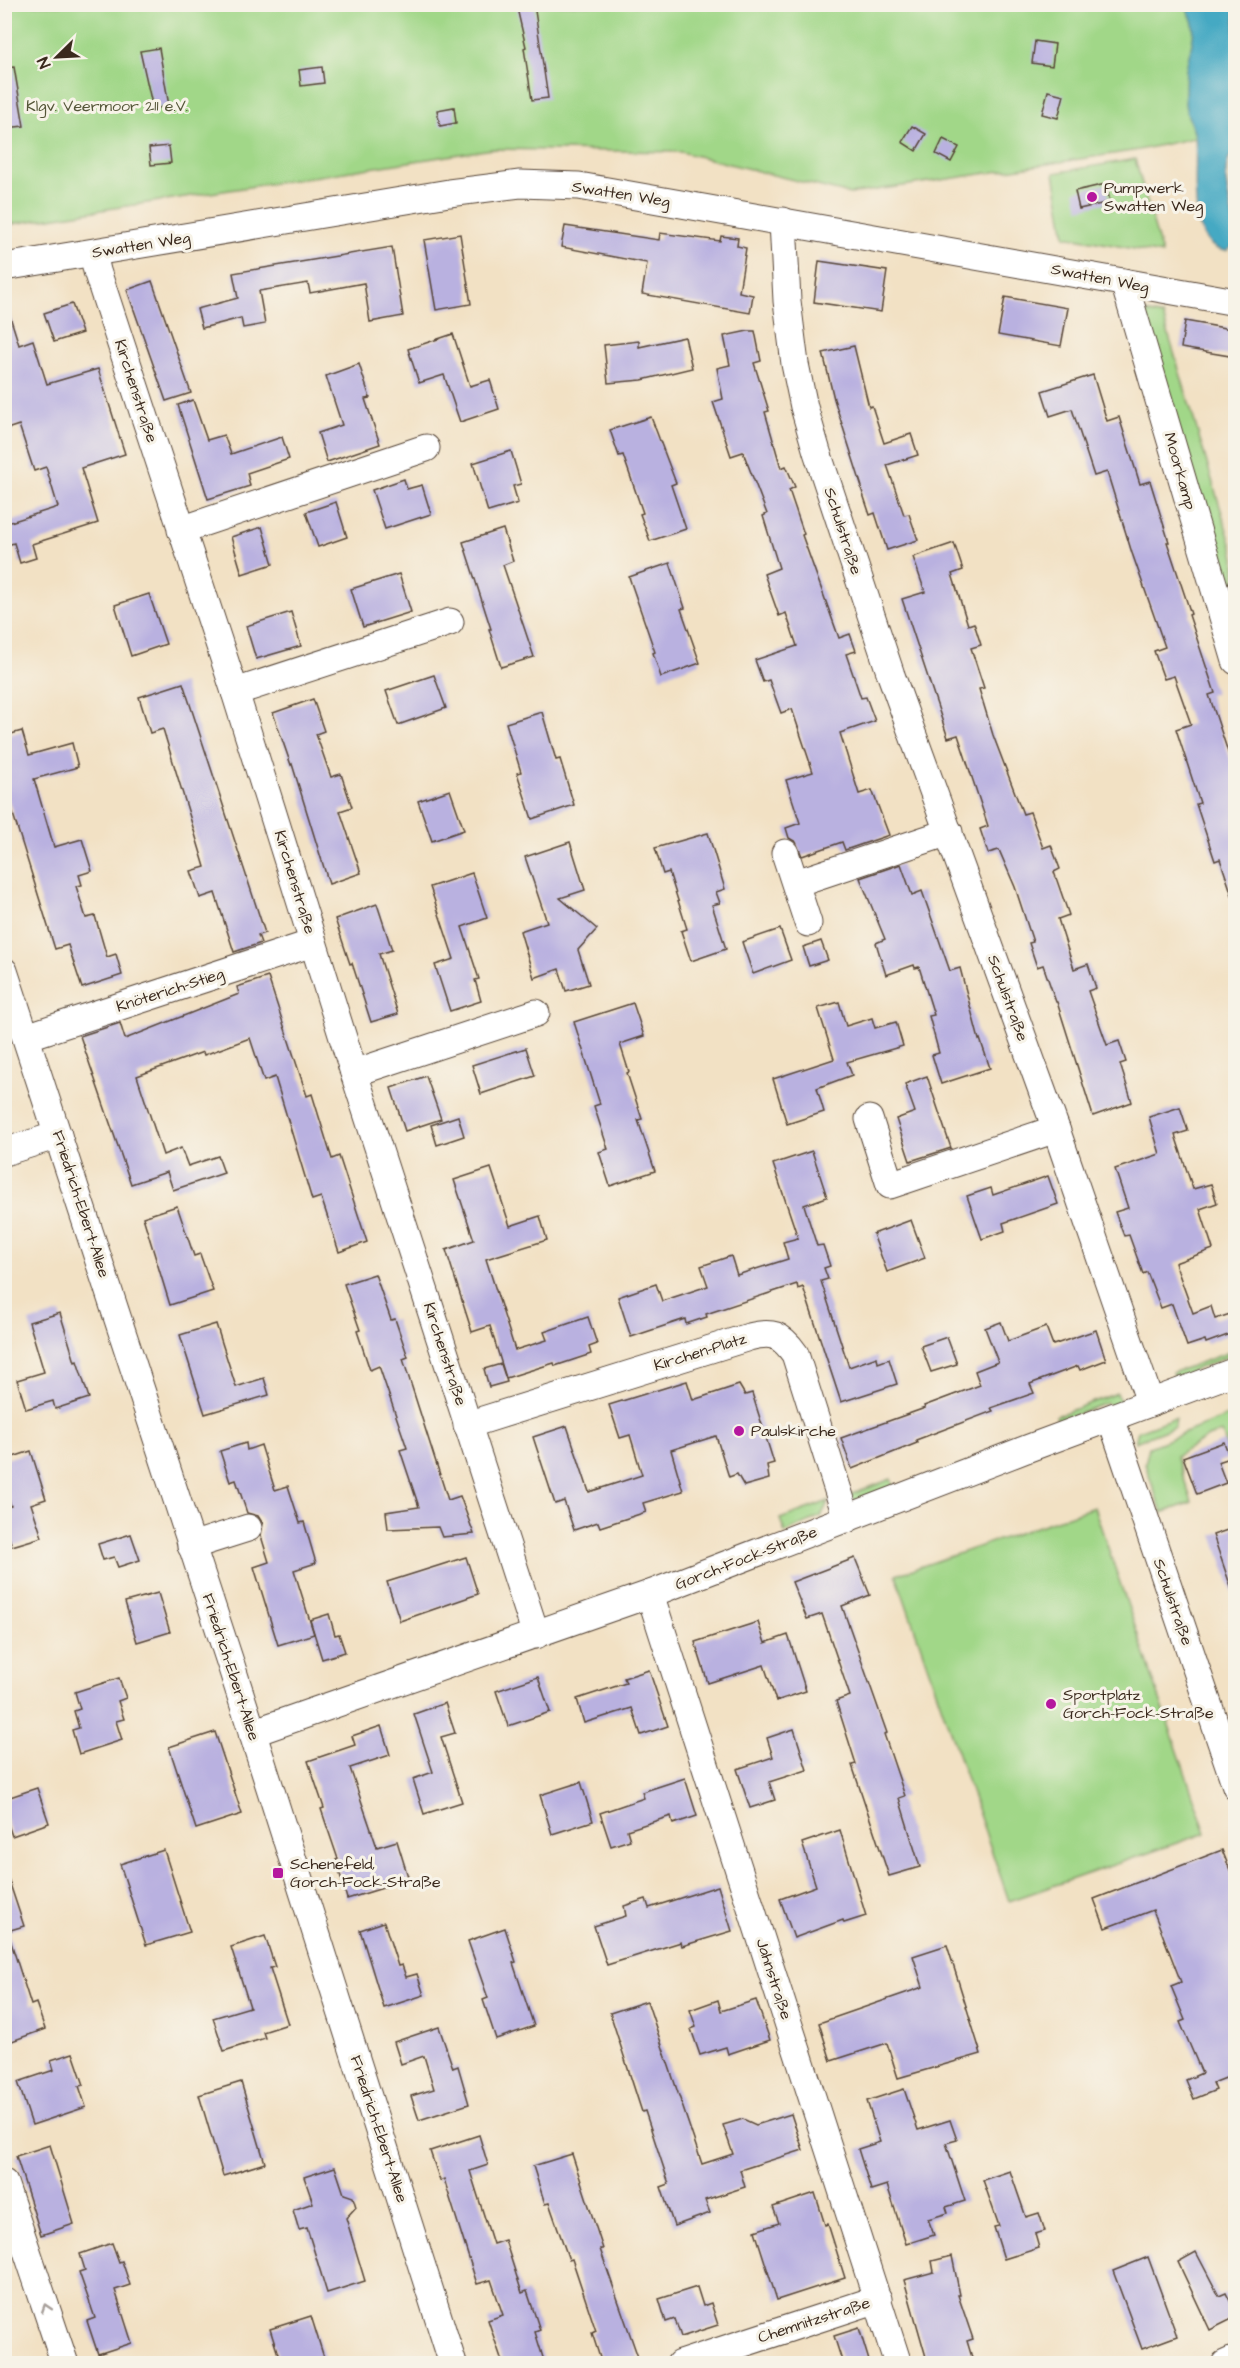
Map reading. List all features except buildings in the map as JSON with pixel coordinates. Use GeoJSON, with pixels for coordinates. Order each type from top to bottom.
{"type":"FeatureCollection","features":[{"type":"Feature","properties":{"kind":"street","name":"Swatten Weg"},"geometry":{"type":"LineString","coordinates":[[4,267],[449,193],[520,184],[579,186],[783,220],[1236,302]]}},
{"type":"Feature","properties":{"kind":"street","name":"Schulstraße"},"geometry":{"type":"LineString","coordinates":[[783,220],[787,301],[795,364],[817,452],[891,675],[1056,1129],[1150,1402]]}},
{"type":"Feature","properties":{"kind":"street","name":"Kirchenstraße"},"geometry":{"type":"LineString","coordinates":[[93,253],[235,692],[467,1425],[537,1635]]}},
{"type":"Feature","properties":{"kind":"street","name":"Moorkamp"},"geometry":{"type":"LineString","coordinates":[[1124,282],[1236,661]]}},
{"type":"Feature","properties":{"kind":"street"},"geometry":{"type":"LineString","coordinates":[[181,530],[426,448]]}},
{"type":"Feature","properties":{"kind":"street"},"geometry":{"type":"LineString","coordinates":[[235,692],[450,622]]}},
{"type":"Feature","properties":{"kind":"street"},"geometry":{"type":"LineString","coordinates":[[796,883],[949,832]]}},
{"type":"Feature","properties":{"kind":"street"},"geometry":{"type":"LineString","coordinates":[[785,853],[808,923]]}},
{"type":"Feature","properties":{"kind":"street","name":"Knöterich-Stieg"},"geometry":{"type":"LineString","coordinates":[[26,1037],[313,943]]}},
{"type":"Feature","properties":{"kind":"street","name":"Friedrich-Ebert-Allee"},"geometry":{"type":"LineString","coordinates":[[4,971],[252,1733],[453,2364]]}},
{"type":"Feature","properties":{"kind":"street"},"geometry":{"type":"LineString","coordinates":[[354,1072],[536,1013]]}},
{"type":"Feature","properties":{"kind":"street"},"geometry":{"type":"LineString","coordinates":[[869,1119],[890,1185],[1056,1129]]}},
{"type":"Feature","properties":{"kind":"street"},"geometry":{"type":"LineString","coordinates":[[4,1152],[58,1135]]}},
{"type":"Feature","properties":{"kind":"street","name":"Kirchen-Platz"},"geometry":{"type":"LineString","coordinates":[[467,1425],[749,1337],[763,1333],[776,1335],[787,1343],[795,1354],[847,1519]]}},
{"type":"Feature","properties":{"kind":"street","name":"Gorch-Fock-Straße"},"geometry":{"type":"LineString","coordinates":[[252,1733],[650,1594],[1236,1371]]}},
{"type":"Feature","properties":{"kind":"street","name":"Schulstraße"},"geometry":{"type":"LineString","coordinates":[[1111,1418],[1236,1786]]}},
{"type":"Feature","properties":{"kind":"street"},"geometry":{"type":"LineString","coordinates":[[191,1546],[248,1528]]}},
{"type":"Feature","properties":{"kind":"street","name":"Jahnstraße"},"geometry":{"type":"LineString","coordinates":[[650,1594],[898,2364]]}},
{"type":"Feature","properties":{"kind":"street"},"geometry":{"type":"LineString","coordinates":[[4,2183],[65,2364]]}},
{"type":"Feature","properties":{"kind":"street","name":"Chemnitzstraße"},"geometry":{"type":"LineString","coordinates":[[680,2364],[878,2299]]}},
{"type":"Feature","properties":{"kind":"street"},"geometry":{"type":"LineString","coordinates":[[1225,2364],[1236,2359]]}},
{"type":"Feature","properties":{"kind":"green space","name":"Klgv. Veermoor 211 e.V."},"geometry":{"type":"Polygon","coordinates":[[[5,5],[1235,5],[1235,129],[1139,150],[850,194],[681,152],[492,149],[5,225],[5,5]]]}},
{"type":"Feature","properties":{"kind":"green space"},"geometry":{"type":"Polygon","coordinates":[[[1135,159],[1162,254],[1065,236],[1054,173],[1135,159]]]}},
{"type":"Feature","properties":{"kind":"green space"},"geometry":{"type":"Polygon","coordinates":[[[1140,311],[1163,316],[1235,557],[1235,631],[1140,311]]]}},
{"type":"Feature","properties":{"kind":"green space"},"geometry":{"type":"Polygon","coordinates":[[[1235,1350],[1235,1354],[1186,1373],[1183,1384],[1177,1386],[1172,1373],[1235,1350]]]}},
{"type":"Feature","properties":{"kind":"green space"},"geometry":{"type":"Polygon","coordinates":[[[1117,1393],[1122,1404],[1112,1408],[1106,1403],[1069,1417],[1068,1425],[1060,1428],[1056,1416],[1117,1393]]]}},
{"type":"Feature","properties":{"kind":"green space"},"geometry":{"type":"Polygon","coordinates":[[[1235,1413],[1235,1471],[1222,1432],[1208,1437],[1176,1456],[1192,1502],[1162,1513],[1145,1464],[1149,1447],[1235,1413]]]}},
{"type":"Feature","properties":{"kind":"green space"},"geometry":{"type":"Polygon","coordinates":[[[1176,1418],[1174,1427],[1135,1442],[1138,1431],[1176,1418]]]}},
{"type":"Feature","properties":{"kind":"green space"},"geometry":{"type":"Polygon","coordinates":[[[891,1479],[895,1490],[858,1503],[847,1496],[891,1479]]]}},
{"type":"Feature","properties":{"kind":"green space"},"geometry":{"type":"Polygon","coordinates":[[[829,1501],[821,1516],[785,1533],[780,1519],[829,1501]]]}},
{"type":"Feature","properties":{"kind":"green space","name":"Sportplatz Gorch-Fock-Straße"},"geometry":{"type":"Polygon","coordinates":[[[1094,1507],[1206,1833],[1009,1901],[896,1575],[1094,1507]]]}},
{"type":"Feature","properties":{"kind":"water"},"geometry":{"type":"Polygon","coordinates":[[[1184,5],[1235,5],[1235,150],[1226,169],[1226,181],[1236,239],[1232,247],[1226,251],[1212,246],[1204,235],[1198,220],[1195,137],[1185,102],[1186,70],[1194,29],[1184,5]]]}},
{"type":"Feature","properties":{"kind":"place","name":"Pumpwerk Swatten Weg"},"geometry":{"type":"Point","coordinates":[1092,197]}},
{"type":"Feature","properties":{"kind":"place","name":"Paulskirche"},"geometry":{"type":"Point","coordinates":[739,1431]}},
{"type":"Feature","properties":{"kind":"place","name":"Sportplatz Gorch-Fock-Straße"},"geometry":{"type":"Point","coordinates":[1051,1704]}},
{"type":"Feature","properties":{"kind":"place","name":"Schenefeld, Gorch-Fock-Straße"},"geometry":{"type":"Point","coordinates":[278,1873]}}]}
